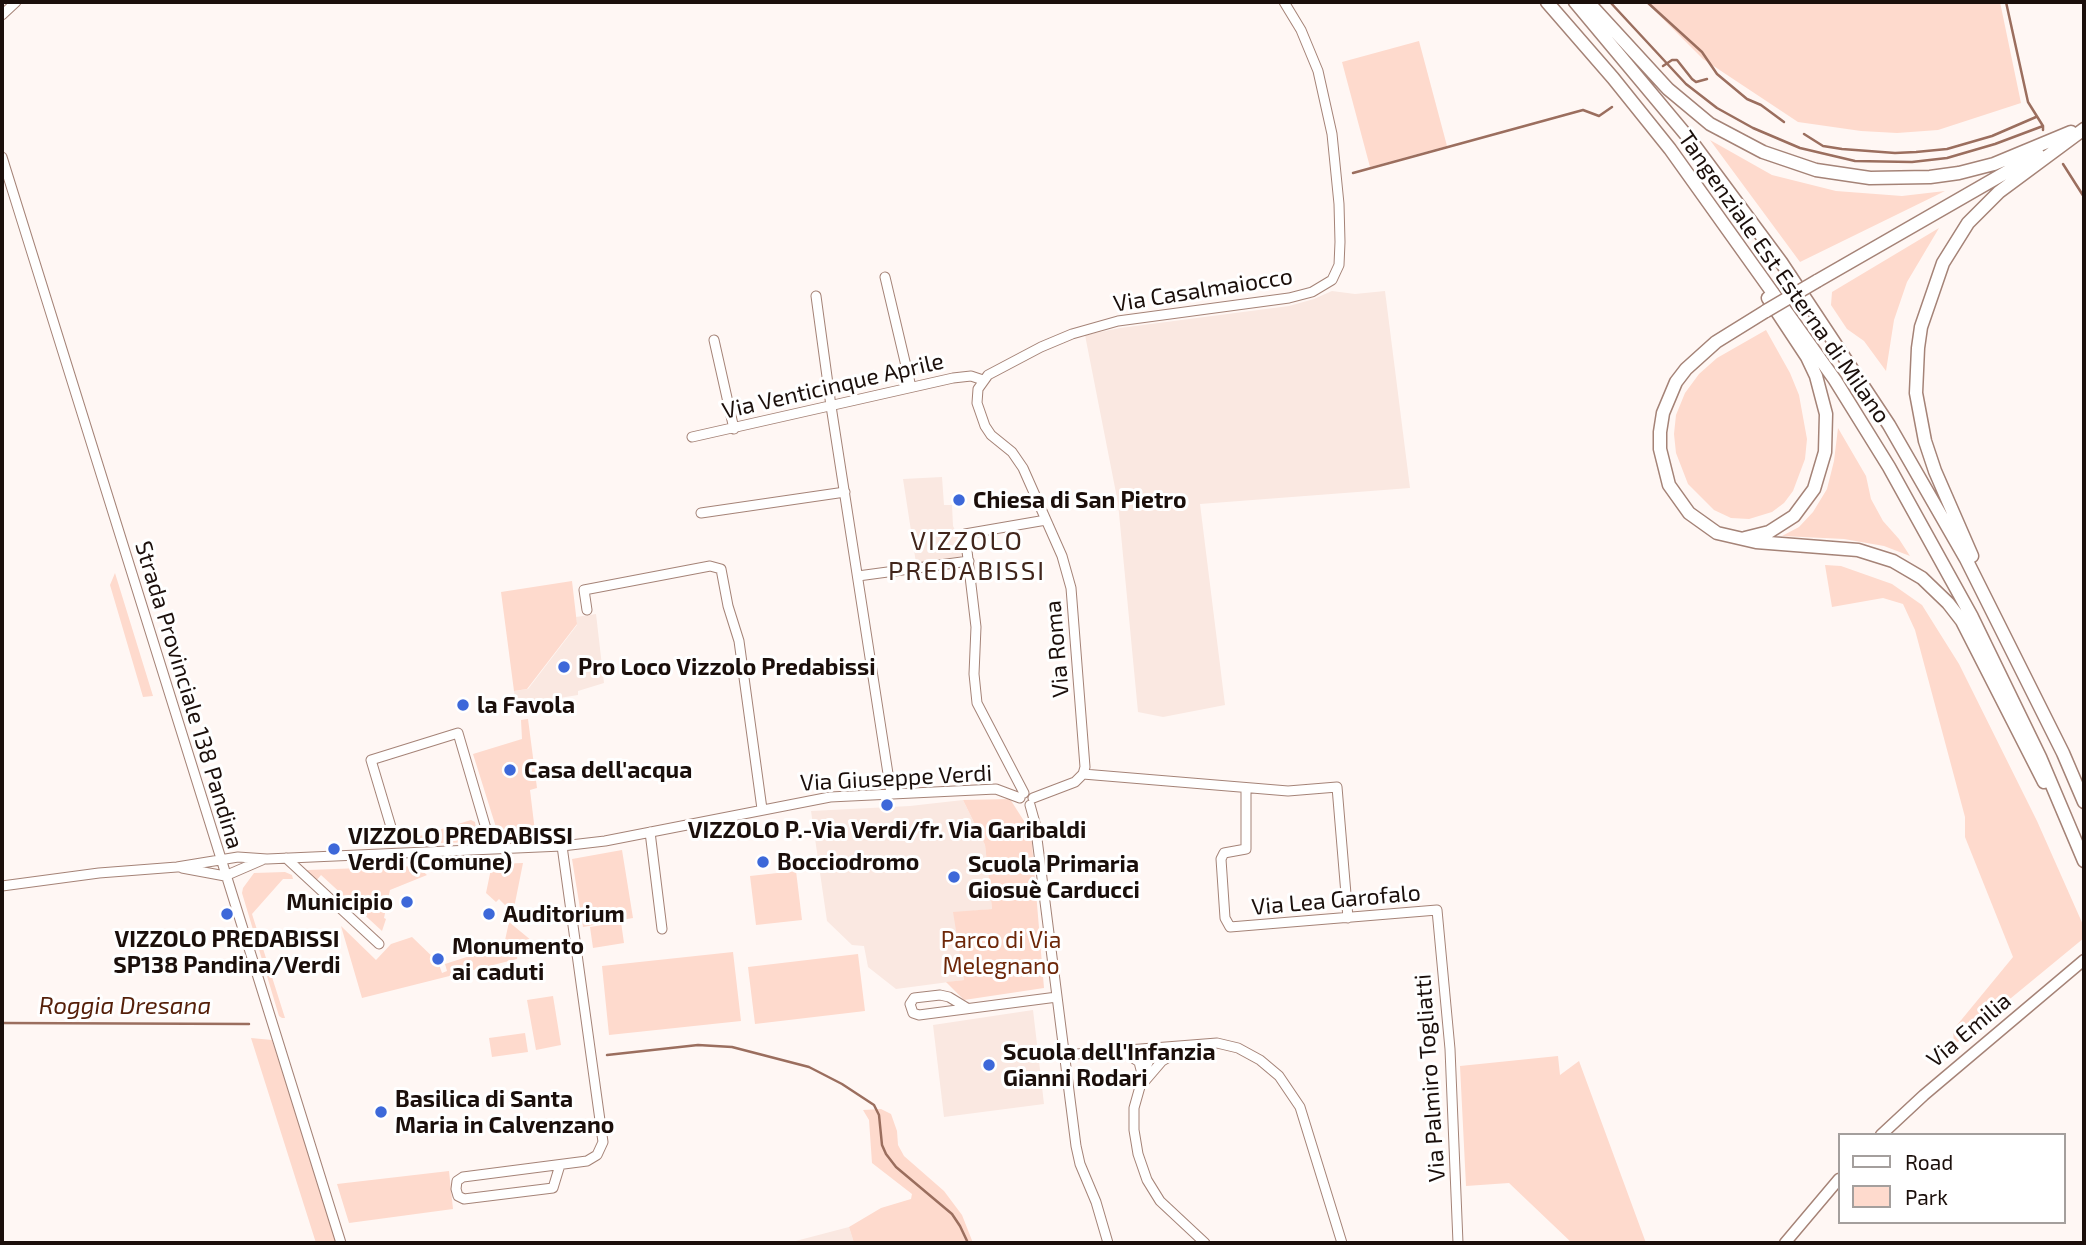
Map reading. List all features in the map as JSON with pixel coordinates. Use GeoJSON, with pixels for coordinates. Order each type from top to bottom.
{"type":"FeatureCollection","features":[{"type":"Feature","properties":{"kind":"highway","name":"Tangenziale Est Esterna di Milano"},"geometry":{"type":"LineString","coordinates":[[1547,2],[1621,88],[1718,213],[1814,349],[1900,485],[1999,669],[2084,862]]}},
{"type":"Feature","properties":{"kind":"highway","name":"Tangenziale Est Esterna di Milano"},"geometry":{"type":"LineString","coordinates":[[1575,2],[1692,142],[1808,301],[1913,465],[2014,652],[2084,802]]}},
{"type":"Feature","properties":{"kind":"highway"},"geometry":{"type":"LineString","coordinates":[[1588,2],[1668,89],[1710,124],[1763,152],[1816,170],[1870,178],[1930,177],[1958,173],[1994,164],[2084,128]]}},
{"type":"Feature","properties":{"kind":"highway"},"geometry":{"type":"LineString","coordinates":[[2014,652],[1935,471],[1925,441],[1916,393],[1917,348],[1933,286],[1968,223],[1999,192],[2084,128]]}},
{"type":"Feature","properties":{"kind":"highway"},"geometry":{"type":"LineString","coordinates":[[2060,805],[2029,757],[1962,621],[1922,578],[1893,561],[1858,550],[1789,546],[1717,533],[1703,524],[1679,501],[1669,485],[1663,467],[1660,432],[1669,396],[1686,369],[1716,342],[2084,128]]}},
{"type":"Feature","properties":{"kind":"highway"},"geometry":{"type":"LineString","coordinates":[[1718,213],[1759,284],[1807,357],[1816,376],[1826,414],[1822,470],[1805,504],[1782,525],[1754,537],[1741,539]]}},
{"type":"Feature","properties":{"kind":"main road","name":"Via Emilia"},"geometry":{"type":"LineString","coordinates":[[1883,1133],[1924,1095],[2084,960]]}},
{"type":"Feature","properties":{"kind":"main road"},"geometry":{"type":"LineString","coordinates":[[1784,1243],[1838,1180]]}},
{"type":"Feature","properties":{"kind":"street"},"geometry":{"type":"LineString","coordinates":[[2,15],[16,2]]}},
{"type":"Feature","properties":{"kind":"street","name":"Via Casalmaiocco"},"geometry":{"type":"LineString","coordinates":[[983,380],[988,374],[1052,342],[1118,321],[1289,298],[1312,292],[1326,284],[1337,271],[1340,255],[1339,204],[1332,134],[1318,71],[1301,30],[1284,2]]}},
{"type":"Feature","properties":{"kind":"street","name":"Strada Provinciale 138 Pandina"},"geometry":{"type":"LineString","coordinates":[[2,157],[341,1243]]}},
{"type":"Feature","properties":{"kind":"street"},"geometry":{"type":"LineString","coordinates":[[885,277],[911,387]]}},
{"type":"Feature","properties":{"kind":"street"},"geometry":{"type":"LineString","coordinates":[[816,296],[891,793]]}},
{"type":"Feature","properties":{"kind":"street"},"geometry":{"type":"LineString","coordinates":[[714,340],[734,429]]}},
{"type":"Feature","properties":{"kind":"street","name":"Via Venticinque Aprile"},"geometry":{"type":"LineString","coordinates":[[692,438],[965,376],[983,380]]}},
{"type":"Feature","properties":{"kind":"street","name":"Via Roma"},"geometry":{"type":"LineString","coordinates":[[983,380],[978,389],[977,402],[985,426],[1018,459],[1062,556],[1071,588],[1083,722],[1083,774]]}},
{"type":"Feature","properties":{"kind":"street"},"geometry":{"type":"LineString","coordinates":[[701,513],[845,492]]}},
{"type":"Feature","properties":{"kind":"street"},"geometry":{"type":"LineString","coordinates":[[1046,520],[965,534],[976,627],[974,674],[977,703],[1035,819],[1078,1159],[1096,1202],[1108,1243]]}},
{"type":"Feature","properties":{"kind":"street"},"geometry":{"type":"LineString","coordinates":[[858,576],[969,561]]}},
{"type":"Feature","properties":{"kind":"street"},"geometry":{"type":"LineString","coordinates":[[587,610],[584,590],[710,566],[721,569],[728,606],[740,641],[762,809]]}},
{"type":"Feature","properties":{"kind":"street"},"geometry":{"type":"LineString","coordinates":[[394,837],[371,760],[458,733],[492,849]]}},
{"type":"Feature","properties":{"kind":"street"},"geometry":{"type":"LineString","coordinates":[[1027,799],[1072,783],[1083,774],[1246,789],[1288,791],[1337,787],[1348,918]]}},
{"type":"Feature","properties":{"kind":"street","name":"Via Giuseppe Verdi"},"geometry":{"type":"LineString","coordinates":[[177,867],[245,857],[286,859],[562,846],[605,841],[825,797],[996,789],[1027,799]]}},
{"type":"Feature","properties":{"kind":"street","name":"Via Lea Garofalo"},"geometry":{"type":"LineString","coordinates":[[1246,789],[1246,849],[1224,853],[1221,859],[1227,923],[1234,927],[1437,910]]}},
{"type":"Feature","properties":{"kind":"street"},"geometry":{"type":"LineString","coordinates":[[650,832],[662,929]]}},
{"type":"Feature","properties":{"kind":"street"},"geometry":{"type":"LineString","coordinates":[[560,1165],[553,1188],[464,1199],[458,1196],[456,1189],[457,1181],[463,1177],[587,1161],[597,1155],[603,1142],[562,846]]}},
{"type":"Feature","properties":{"kind":"street"},"geometry":{"type":"LineString","coordinates":[[2,886],[99,873],[177,867],[225,876],[267,859]]}},
{"type":"Feature","properties":{"kind":"street"},"geometry":{"type":"LineString","coordinates":[[286,859],[379,944]]}},
{"type":"Feature","properties":{"kind":"street","name":"Via Palmiro Togliatti"},"geometry":{"type":"LineString","coordinates":[[1437,910],[1450,1061],[1458,1243]]}},
{"type":"Feature","properties":{"kind":"street"},"geometry":{"type":"LineString","coordinates":[[967,1008],[949,997],[940,995],[915,998],[910,1004],[912,1013],[919,1015],[1056,997]]}},
{"type":"Feature","properties":{"kind":"street"},"geometry":{"type":"LineString","coordinates":[[1064,1055],[1217,1043],[1238,1048],[1270,1067],[1287,1086],[1305,1118],[1342,1243]]}},
{"type":"Feature","properties":{"kind":"street"},"geometry":{"type":"LineString","coordinates":[[1139,1090],[1156,1067],[1169,1056],[1191,1045]]}},
{"type":"Feature","properties":{"kind":"street"},"geometry":{"type":"LineString","coordinates":[[1156,1067],[1160,1054],[1158,1047]]}},
{"type":"Feature","properties":{"kind":"street"},"geometry":{"type":"LineString","coordinates":[[1158,1047],[1151,1055],[1142,1077],[1134,1108],[1134,1130],[1144,1173],[1160,1201],[1205,1243]]}},
{"type":"Feature","properties":{"kind":"street"},"geometry":{"type":"LineString","coordinates":[[1119,1051],[1136,1058],[1142,1068],[1142,1077]]}},
{"type":"Feature","properties":{"kind":"shaded area"},"geometry":{"type":"Polygon","coordinates":[[[1332,291],[1355,294],[1385,291],[1410,488],[1200,504],[1225,705],[1163,717],[1138,712],[1118,503],[1085,335],[1289,306],[1332,291]]]}},
{"type":"Feature","properties":{"kind":"shaded area"},"geometry":{"type":"Polygon","coordinates":[[[942,477],[944,505],[952,505],[953,526],[963,556],[916,563],[903,479],[942,477]]]}},
{"type":"Feature","properties":{"kind":"shaded area"},"geometry":{"type":"Polygon","coordinates":[[[596,614],[604,683],[578,691],[578,695],[516,705],[514,691],[528,689],[577,625],[576,617],[596,614]]]}},
{"type":"Feature","properties":{"kind":"shaded area"},"geometry":{"type":"Polygon","coordinates":[[[963,800],[985,845],[992,909],[954,913],[964,980],[896,989],[868,967],[864,946],[852,945],[827,921],[811,811],[910,806],[963,800]]]}},
{"type":"Feature","properties":{"kind":"shaded area","name":"Scuola dell'Infanzia Gianni Rodari"},"geometry":{"type":"Polygon","coordinates":[[[1033,1010],[1044,1104],[944,1117],[933,1025],[1033,1010]]]}},
{"type":"Feature","properties":{"kind":"shaded area"},"geometry":{"type":"Polygon","coordinates":[[[849,1227],[854,1243],[788,1243],[849,1227]]]}},
{"type":"Feature","properties":{"kind":"green space"},"geometry":{"type":"Polygon","coordinates":[[[1646,2],[2000,2],[2021,103],[1938,130],[1897,133],[1861,131],[1798,122],[1703,59],[1646,2]]]}},
{"type":"Feature","properties":{"kind":"green space"},"geometry":{"type":"Polygon","coordinates":[[[1419,41],[1447,146],[1370,167],[1342,62],[1419,41]]]}},
{"type":"Feature","properties":{"kind":"green space"},"geometry":{"type":"Polygon","coordinates":[[[1710,140],[1772,175],[1836,191],[1902,196],[1945,191],[1800,262],[1710,140]]]}},
{"type":"Feature","properties":{"kind":"green space"},"geometry":{"type":"Polygon","coordinates":[[[1939,228],[1907,282],[1894,320],[1886,371],[1864,341],[1847,329],[1831,305],[1832,292],[1939,228]]]}},
{"type":"Feature","properties":{"kind":"green space"},"geometry":{"type":"Polygon","coordinates":[[[1766,330],[1799,395],[1807,439],[1805,459],[1793,491],[1784,503],[1772,512],[1749,519],[1731,518],[1714,510],[1688,484],[1676,453],[1676,415],[1685,393],[1699,374],[1717,358],[1766,330]]]}},
{"type":"Feature","properties":{"kind":"green space"},"geometry":{"type":"Polygon","coordinates":[[[1838,428],[1866,476],[1871,499],[1883,521],[1910,556],[1884,546],[1844,539],[1782,536],[1799,527],[1813,512],[1827,489],[1838,428]]]}},
{"type":"Feature","properties":{"kind":"green space"},"geometry":{"type":"Polygon","coordinates":[[[1825,565],[1841,566],[1892,584],[1922,605],[1959,664],[2037,821],[2084,927],[2084,938],[1954,1045],[1953,1030],[2013,957],[1965,837],[1965,817],[1915,630],[1903,604],[1883,598],[1832,607],[1825,565]]]}},
{"type":"Feature","properties":{"kind":"green space"},"geometry":{"type":"Polygon","coordinates":[[[115,573],[153,696],[143,697],[110,585],[115,573]]]}},
{"type":"Feature","properties":{"kind":"green space"},"geometry":{"type":"Polygon","coordinates":[[[572,581],[577,624],[527,689],[514,691],[501,592],[572,581]]]}},
{"type":"Feature","properties":{"kind":"green space"},"geometry":{"type":"Polygon","coordinates":[[[528,719],[537,788],[530,790],[536,840],[500,840],[473,754],[522,739],[521,720],[528,719]]]}},
{"type":"Feature","properties":{"kind":"green space","name":"Parco di Via Melegnano"},"geometry":{"type":"Polygon","coordinates":[[[1010,799],[1031,832],[1044,988],[964,1000],[946,982],[964,980],[953,912],[992,909],[985,845],[963,800],[1010,799]]]}},
{"type":"Feature","properties":{"kind":"green space"},"geometry":{"type":"Polygon","coordinates":[[[471,820],[475,822],[478,842],[405,844],[407,840],[451,826],[452,830],[458,828],[458,824],[471,820]]]}},
{"type":"Feature","properties":{"kind":"green space"},"geometry":{"type":"Polygon","coordinates":[[[622,850],[633,918],[583,927],[572,859],[622,850]]]}},
{"type":"Feature","properties":{"kind":"green space"},"geometry":{"type":"Polygon","coordinates":[[[523,863],[514,908],[508,908],[499,899],[496,902],[486,893],[492,864],[523,863]]]}},
{"type":"Feature","properties":{"kind":"green space"},"geometry":{"type":"Polygon","coordinates":[[[417,866],[427,875],[390,890],[382,931],[321,875],[316,881],[306,872],[307,870],[417,866]]]}},
{"type":"Feature","properties":{"kind":"green space"},"geometry":{"type":"Polygon","coordinates":[[[796,871],[802,920],[756,925],[750,876],[796,871]]]}},
{"type":"Feature","properties":{"kind":"green space"},"geometry":{"type":"Polygon","coordinates":[[[285,872],[292,875],[293,879],[283,879],[252,914],[285,1018],[282,1018],[279,1016],[242,893],[254,873],[285,872]]]}},
{"type":"Feature","properties":{"kind":"green space"},"geometry":{"type":"Polygon","coordinates":[[[509,922],[532,941],[518,946],[517,959],[362,998],[341,926],[376,960],[391,944],[412,937],[438,962],[442,973],[447,971],[445,964],[476,954],[497,949],[502,954],[509,922]]]}},
{"type":"Feature","properties":{"kind":"green space"},"geometry":{"type":"Polygon","coordinates":[[[621,922],[624,943],[593,948],[590,927],[621,922]]]}},
{"type":"Feature","properties":{"kind":"green space"},"geometry":{"type":"Polygon","coordinates":[[[733,952],[741,1021],[609,1035],[602,966],[733,952]]]}},
{"type":"Feature","properties":{"kind":"green space"},"geometry":{"type":"Polygon","coordinates":[[[858,954],[865,1011],[755,1024],[748,967],[858,954]]]}},
{"type":"Feature","properties":{"kind":"green space"},"geometry":{"type":"Polygon","coordinates":[[[553,996],[561,1045],[536,1050],[527,1000],[553,996]]]}},
{"type":"Feature","properties":{"kind":"green space"},"geometry":{"type":"Polygon","coordinates":[[[525,1033],[528,1052],[492,1057],[489,1038],[525,1033]]]}},
{"type":"Feature","properties":{"kind":"green space"},"geometry":{"type":"Polygon","coordinates":[[[251,1038],[272,1040],[337,1243],[316,1243],[251,1038]]]}},
{"type":"Feature","properties":{"kind":"green space"},"geometry":{"type":"Polygon","coordinates":[[[1558,1056],[1560,1075],[1579,1061],[1646,1243],[1572,1243],[1509,1183],[1466,1186],[1460,1066],[1558,1056]]]}},
{"type":"Feature","properties":{"kind":"green space"},"geometry":{"type":"Polygon","coordinates":[[[881,1109],[891,1114],[897,1131],[898,1145],[904,1156],[944,1191],[962,1215],[973,1243],[854,1243],[849,1227],[881,1208],[911,1199],[912,1194],[872,1163],[869,1120],[863,1110],[881,1109]]]}},
{"type":"Feature","properties":{"kind":"green space"},"geometry":{"type":"Polygon","coordinates":[[[449,1171],[453,1209],[349,1223],[337,1184],[449,1171]]]}},
{"type":"Feature","properties":{"kind":"waterway"},"geometry":{"type":"LineString","coordinates":[[1610,2],[1686,84],[1717,108],[1753,128],[1800,148],[1855,161],[1912,162],[1947,158],[2043,126]]}},
{"type":"Feature","properties":{"kind":"waterway"},"geometry":{"type":"LineString","coordinates":[[1647,2],[1702,52],[1717,74],[1747,99],[1761,105],[1784,122]]}},
{"type":"Feature","properties":{"kind":"waterway"},"geometry":{"type":"LineString","coordinates":[[2006,2],[2028,102],[2043,130]]}},
{"type":"Feature","properties":{"kind":"waterway"},"geometry":{"type":"LineString","coordinates":[[1663,66],[1677,60],[1696,82],[1707,79]]}},
{"type":"Feature","properties":{"kind":"waterway"},"geometry":{"type":"LineString","coordinates":[[1353,173],[1583,110],[1599,116],[1612,107]]}},
{"type":"Feature","properties":{"kind":"waterway"},"geometry":{"type":"LineString","coordinates":[[1804,134],[1823,146],[1895,153],[1916,152],[1947,149],[1992,136],[2036,117]]}},
{"type":"Feature","properties":{"kind":"waterway"},"geometry":{"type":"LineString","coordinates":[[2063,164],[2084,197]]}},
{"type":"Feature","properties":{"kind":"waterway","name":"Roggia Dresana"},"geometry":{"type":"LineString","coordinates":[[2,1023],[249,1024]]}},
{"type":"Feature","properties":{"kind":"waterway","name":"Roggia Dresana"},"geometry":{"type":"LineString","coordinates":[[607,1055],[698,1045],[732,1047],[809,1067],[842,1084],[874,1105],[879,1115],[882,1145],[886,1154],[896,1167],[952,1214],[968,1243]]}},
{"type":"Feature","properties":{"kind":"place","name":"Chiesa di San Pietro"},"geometry":{"type":"Point","coordinates":[959,500]}},
{"type":"Feature","properties":{"kind":"place","name":"Pro Loco Vizzolo Predabissi"},"geometry":{"type":"Point","coordinates":[564,667]}},
{"type":"Feature","properties":{"kind":"place","name":"la Favola"},"geometry":{"type":"Point","coordinates":[463,705]}},
{"type":"Feature","properties":{"kind":"place","name":"Casa dell'acqua"},"geometry":{"type":"Point","coordinates":[510,770]}},
{"type":"Feature","properties":{"kind":"place","name":"VIZZOLO P.-Via Verdi/fr. Via Garibaldi"},"geometry":{"type":"Point","coordinates":[887,805]}},
{"type":"Feature","properties":{"kind":"place","name":"VIZZOLO PREDABISSI Verdi (Comune)"},"geometry":{"type":"Point","coordinates":[334,849]}},
{"type":"Feature","properties":{"kind":"place","name":"Bocciodromo"},"geometry":{"type":"Point","coordinates":[763,862]}},
{"type":"Feature","properties":{"kind":"place","name":"Scuola Primaria Giosuè Carducci"},"geometry":{"type":"Point","coordinates":[954,877]}},
{"type":"Feature","properties":{"kind":"place","name":"Municipio"},"geometry":{"type":"Point","coordinates":[407,902]}},
{"type":"Feature","properties":{"kind":"place","name":"VIZZOLO PREDABISSI SP138 Pandina/Verdi"},"geometry":{"type":"Point","coordinates":[227,914]}},
{"type":"Feature","properties":{"kind":"place","name":"Auditorium"},"geometry":{"type":"Point","coordinates":[489,914]}},
{"type":"Feature","properties":{"kind":"place","name":"Monumento ai caduti"},"geometry":{"type":"Point","coordinates":[438,959]}},
{"type":"Feature","properties":{"kind":"place","name":"Scuola dell'Infanzia Gianni Rodari"},"geometry":{"type":"Point","coordinates":[989,1065]}},
{"type":"Feature","properties":{"kind":"place","name":"Basilica di Santa Maria in Calvenzano"},"geometry":{"type":"Point","coordinates":[381,1112]}},
{"type":"Feature","properties":{"kind":"district","name":"VIZZOLO PREDABISSI"},"geometry":{"type":"Point","coordinates":[967,556]}}]}
